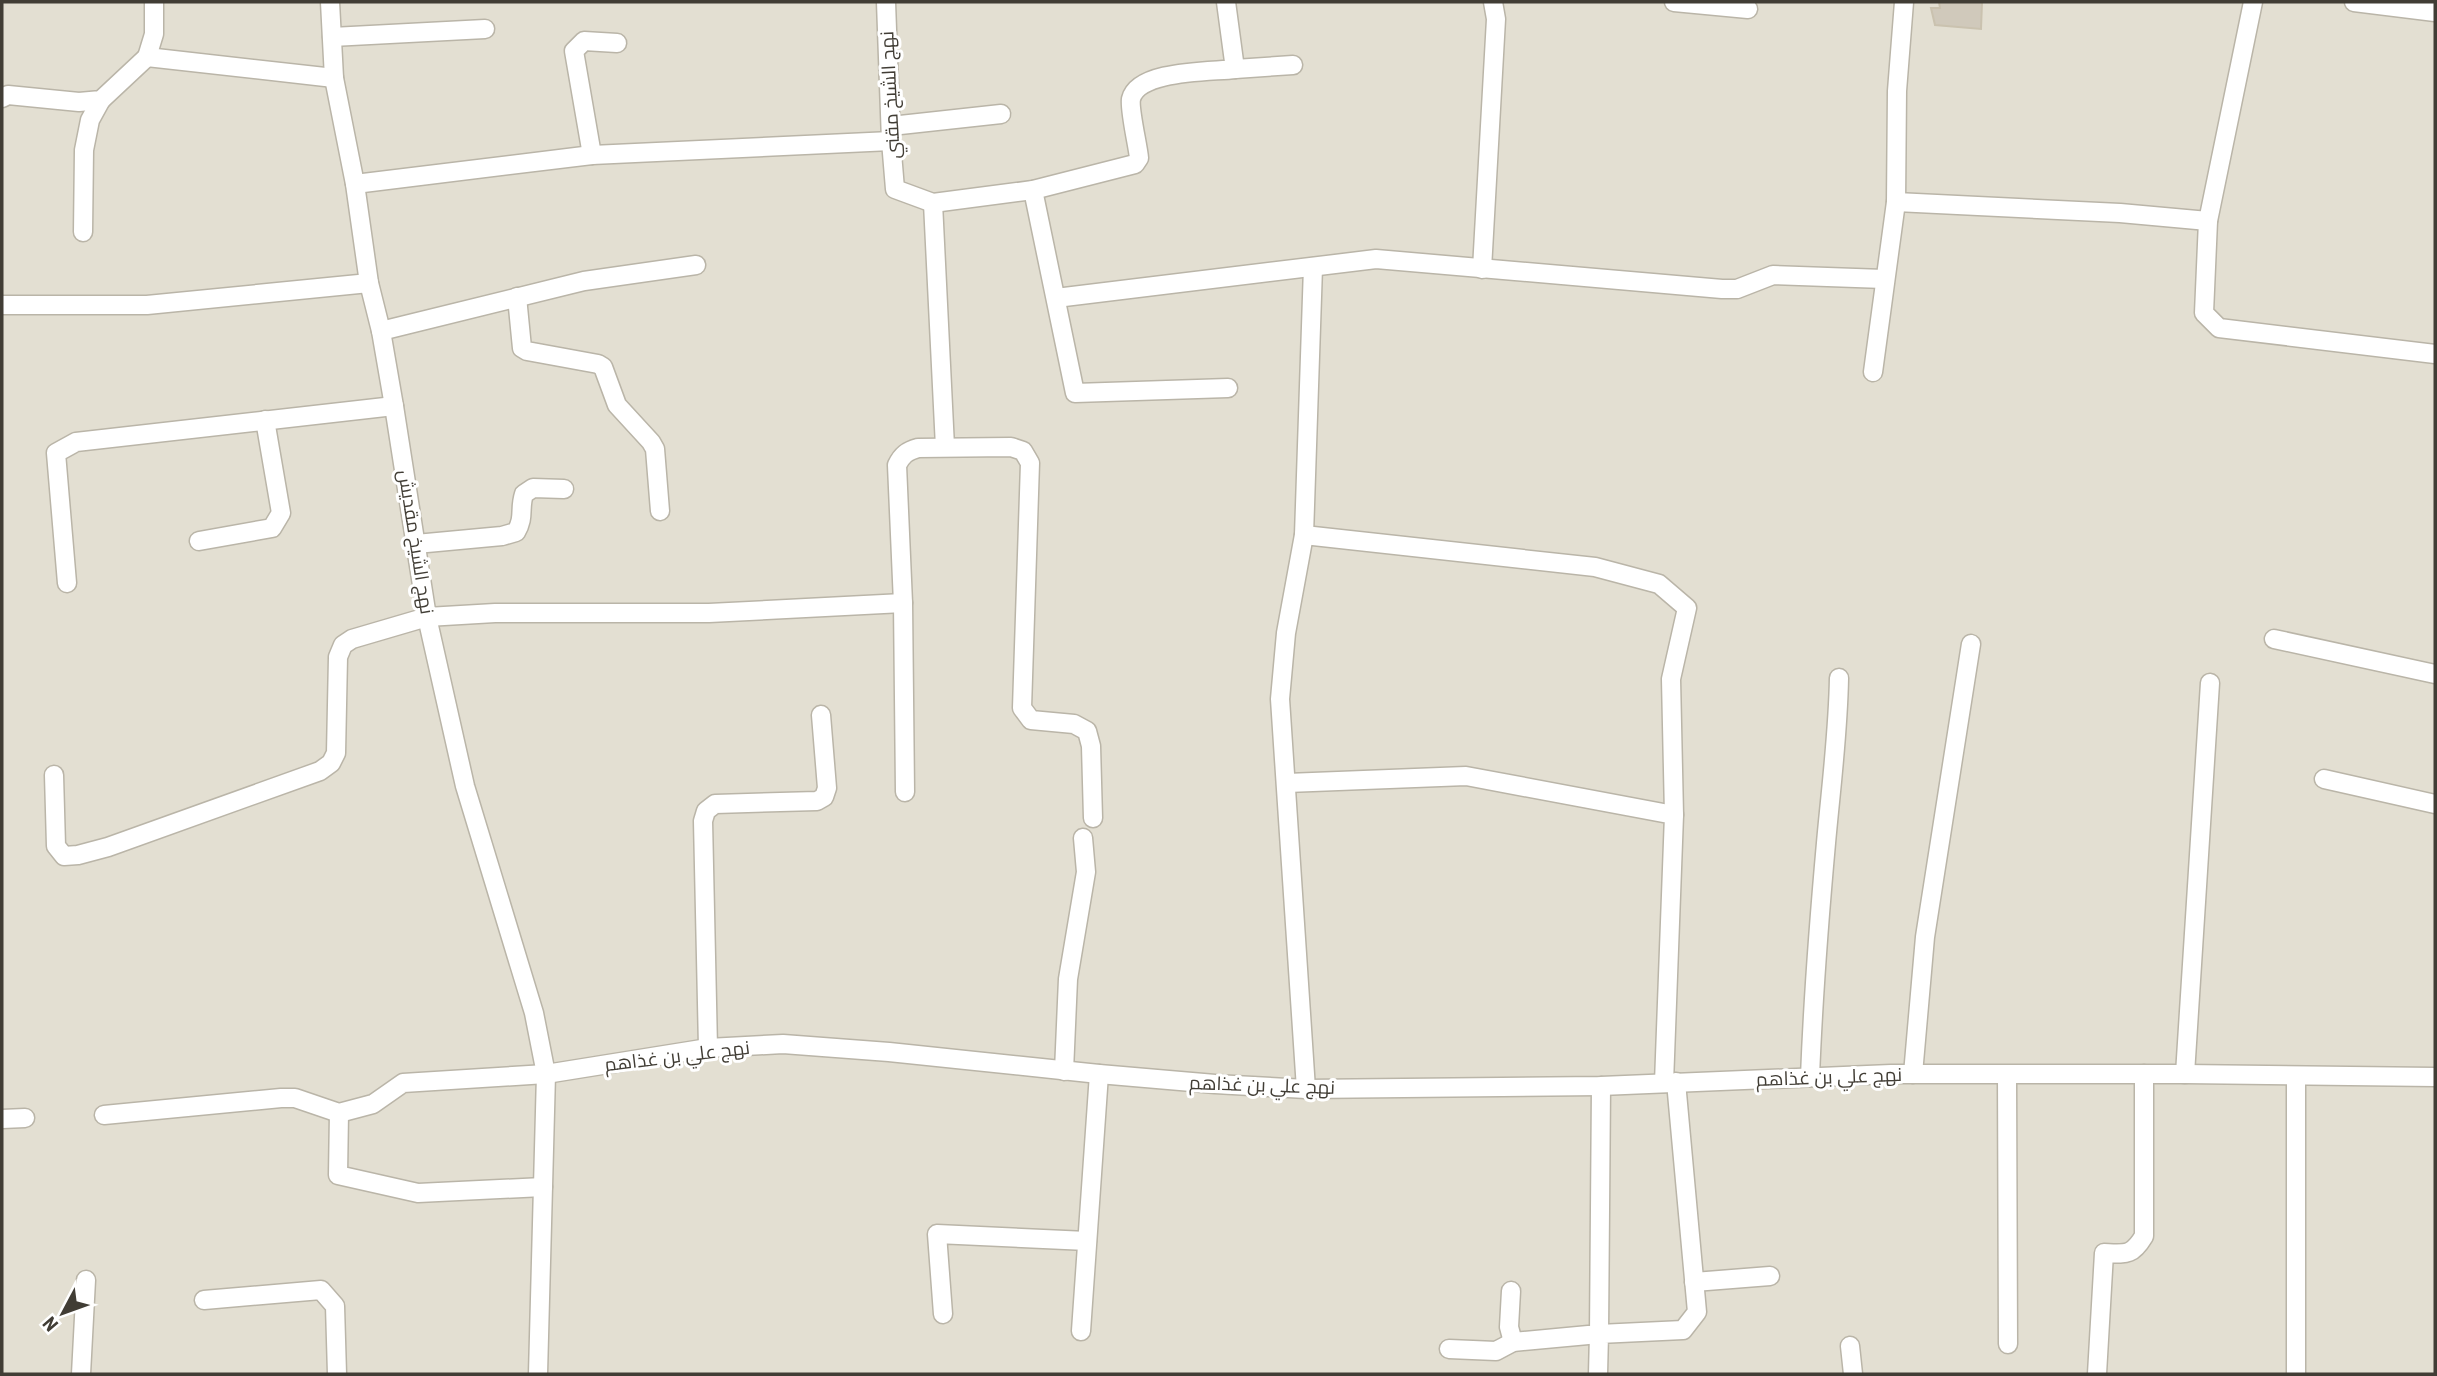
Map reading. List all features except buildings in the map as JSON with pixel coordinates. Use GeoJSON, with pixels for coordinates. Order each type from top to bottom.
{"type":"FeatureCollection","features":[{"type":"Feature","properties":{"kind":"street"},"geometry":{"type":"LineString","coordinates":[[83,232],[84,150],[90,120],[101,100],[147,57],[154,34],[155,2]]}},
{"type":"Feature","properties":{"kind":"street","name":"نهج الشيخ مقديش"},"geometry":{"type":"LineString","coordinates":[[330,2],[334,78],[355,184],[369,283],[381,331],[394,406],[427,617],[465,786],[534,1013],[546,1074],[538,1374]]}},
{"type":"Feature","properties":{"kind":"street","name":"نهج الشيخ مقني"},"geometry":{"type":"LineString","coordinates":[[886,2],[895,189],[933,203]]}},
{"type":"Feature","properties":{"kind":"street"},"geometry":{"type":"LineString","coordinates":[[1226,2],[1235,69]]}},
{"type":"Feature","properties":{"kind":"street"},"geometry":{"type":"LineString","coordinates":[[1482,269],[1496,19],[1493,2]]}},
{"type":"Feature","properties":{"kind":"street"},"geometry":{"type":"LineString","coordinates":[[1674,2],[1748,9]]}},
{"type":"Feature","properties":{"kind":"street"},"geometry":{"type":"LineString","coordinates":[[1873,372],[1896,202],[1897,91],[1904,2]]}},
{"type":"Feature","properties":{"kind":"street"},"geometry":{"type":"LineString","coordinates":[[2253,2],[2208,221],[2204,313],[2219,328],[2435,354]]}},
{"type":"Feature","properties":{"kind":"street"},"geometry":{"type":"LineString","coordinates":[[2354,2],[2435,12]]}},
{"type":"Feature","properties":{"kind":"street"},"geometry":{"type":"LineString","coordinates":[[332,37],[485,29]]}},
{"type":"Feature","properties":{"kind":"street"},"geometry":{"type":"LineString","coordinates":[[592,155],[573,51],[584,41],[617,43]]}},
{"type":"Feature","properties":{"kind":"street"},"geometry":{"type":"LineString","coordinates":[[147,57],[334,78]]}},
{"type":"Feature","properties":{"kind":"street"},"geometry":{"type":"LineString","coordinates":[[945,447],[933,203],[1033,191],[1135,164],[1139,158],[1130,102],[1137,88],[1157,78],[1293,65]]}},
{"type":"Feature","properties":{"kind":"street"},"geometry":{"type":"LineString","coordinates":[[2,99],[8,95],[79,102],[101,100]]}},
{"type":"Feature","properties":{"kind":"street"},"geometry":{"type":"LineString","coordinates":[[355,184],[592,155],[891,133],[1001,114]]}},
{"type":"Feature","properties":{"kind":"street"},"geometry":{"type":"LineString","coordinates":[[1033,191],[1075,393],[1228,388]]}},
{"type":"Feature","properties":{"kind":"street"},"geometry":{"type":"LineString","coordinates":[[1896,202],[2120,213],[2208,221]]}},
{"type":"Feature","properties":{"kind":"street"},"geometry":{"type":"LineString","coordinates":[[1056,298],[1376,259],[1722,289],[1737,289],[1773,275],[1884,279]]}},
{"type":"Feature","properties":{"kind":"street"},"geometry":{"type":"LineString","coordinates":[[381,331],[584,281],[696,265]]}},
{"type":"Feature","properties":{"kind":"street"},"geometry":{"type":"LineString","coordinates":[[1306,1089],[1280,699],[1286,633],[1304,535],[1312,267]]}},
{"type":"Feature","properties":{"kind":"street"},"geometry":{"type":"LineString","coordinates":[[2,305],[147,305],[369,283]]}},
{"type":"Feature","properties":{"kind":"street"},"geometry":{"type":"LineString","coordinates":[[517,297],[522,348],[603,367],[617,405],[651,442],[654,449],[660,511]]}},
{"type":"Feature","properties":{"kind":"street"},"geometry":{"type":"LineString","coordinates":[[67,583],[56,453],[76,442],[394,406]]}},
{"type":"Feature","properties":{"kind":"street"},"geometry":{"type":"LineString","coordinates":[[199,541],[272,527],[281,513],[265,421]]}},
{"type":"Feature","properties":{"kind":"street"},"geometry":{"type":"LineString","coordinates":[[905,792],[904,603],[897,465],[901,457],[909,451],[945,447],[1011,447],[1023,451],[1030,463],[1022,708],[1031,720],[1074,724],[1087,732],[1091,746],[1093,817]]}},
{"type":"Feature","properties":{"kind":"street"},"geometry":{"type":"LineString","coordinates":[[416,544],[502,536],[516,532],[522,522],[520,504],[524,494],[533,488],[564,489]]}},
{"type":"Feature","properties":{"kind":"street"},"geometry":{"type":"LineString","coordinates":[[1304,535],[1595,567],[1659,584],[1687,608],[1671,679],[1674,815],[1670,1082],[1697,1312],[1683,1331],[1599,1334],[1513,1342],[1496,1351],[1449,1349]]}},
{"type":"Feature","properties":{"kind":"street"},"geometry":{"type":"LineString","coordinates":[[54,775],[56,846],[60,854],[68,857],[108,847],[320,771],[331,763],[336,753],[338,657],[343,645],[352,639],[427,617],[495,613],[709,613],[904,603]]}},
{"type":"Feature","properties":{"kind":"street"},"geometry":{"type":"LineString","coordinates":[[2274,639],[2435,674]]}},
{"type":"Feature","properties":{"kind":"street"},"geometry":{"type":"LineString","coordinates":[[1913,1074],[1925,937],[1971,644]]}},
{"type":"Feature","properties":{"kind":"street"},"geometry":{"type":"LineString","coordinates":[[1810,1077],[1825,844],[1838,730],[1839,678]]}},
{"type":"Feature","properties":{"kind":"street"},"geometry":{"type":"LineString","coordinates":[[2185,1074],[2210,683]]}},
{"type":"Feature","properties":{"kind":"street"},"geometry":{"type":"LineString","coordinates":[[708,1048],[703,821],[706,811],[715,804],[817,801],[824,797],[827,788],[821,715]]}},
{"type":"Feature","properties":{"kind":"street"},"geometry":{"type":"LineString","coordinates":[[1287,783],[1465,776],[1674,815]]}},
{"type":"Feature","properties":{"kind":"street"},"geometry":{"type":"LineString","coordinates":[[2324,779],[2435,804]]}},
{"type":"Feature","properties":{"kind":"street"},"geometry":{"type":"LineString","coordinates":[[1064,1071],[1068,979],[1086,872],[1083,838]]}},
{"type":"Feature","properties":{"kind":"street","name":"نهج علي بن غذاهم"},"geometry":{"type":"LineString","coordinates":[[339,1113],[373,1104],[403,1083],[546,1074],[708,1048],[783,1044],[1215,1084],[1306,1089],[1601,1086],[1913,1074],[2435,1077]]}},
{"type":"Feature","properties":{"kind":"street"},"geometry":{"type":"LineString","coordinates":[[1082,1331],[1099,1074]]}},
{"type":"Feature","properties":{"kind":"street"},"geometry":{"type":"LineString","coordinates":[[2097,1374],[2104,1253],[2128,1254],[2137,1248],[2144,1236],[2144,1074]]}},
{"type":"Feature","properties":{"kind":"street"},"geometry":{"type":"LineString","coordinates":[[2007,1075],[2008,1343]]}},
{"type":"Feature","properties":{"kind":"street"},"geometry":{"type":"LineString","coordinates":[[2296,1077],[2296,1374]]}},
{"type":"Feature","properties":{"kind":"street"},"geometry":{"type":"LineString","coordinates":[[1598,1374],[1601,1086]]}},
{"type":"Feature","properties":{"kind":"street"},"geometry":{"type":"LineString","coordinates":[[104,1115],[295,1098],[339,1113],[338,1175],[418,1193],[543,1187]]}},
{"type":"Feature","properties":{"kind":"street"},"geometry":{"type":"LineString","coordinates":[[2,1119],[24,1118]]}},
{"type":"Feature","properties":{"kind":"street"},"geometry":{"type":"LineString","coordinates":[[943,1314],[936,1234],[1087,1241]]}},
{"type":"Feature","properties":{"kind":"street"},"geometry":{"type":"LineString","coordinates":[[1695,1282],[1770,1276]]}},
{"type":"Feature","properties":{"kind":"street"},"geometry":{"type":"LineString","coordinates":[[81,1374],[86,1280]]}},
{"type":"Feature","properties":{"kind":"street"},"geometry":{"type":"LineString","coordinates":[[204,1300],[321,1290],[335,1306],[337,1374]]}},
{"type":"Feature","properties":{"kind":"street"},"geometry":{"type":"LineString","coordinates":[[1511,1291],[1509,1327],[1513,1342]]}},
{"type":"Feature","properties":{"kind":"street"},"geometry":{"type":"LineString","coordinates":[[1850,1346],[1853,1374]]}},
{"type":"Feature","properties":{"kind":"shaded area"},"geometry":{"type":"Polygon","coordinates":[[[2,2],[2435,2],[2435,1374],[2,1374],[2,2]]]}}]}
